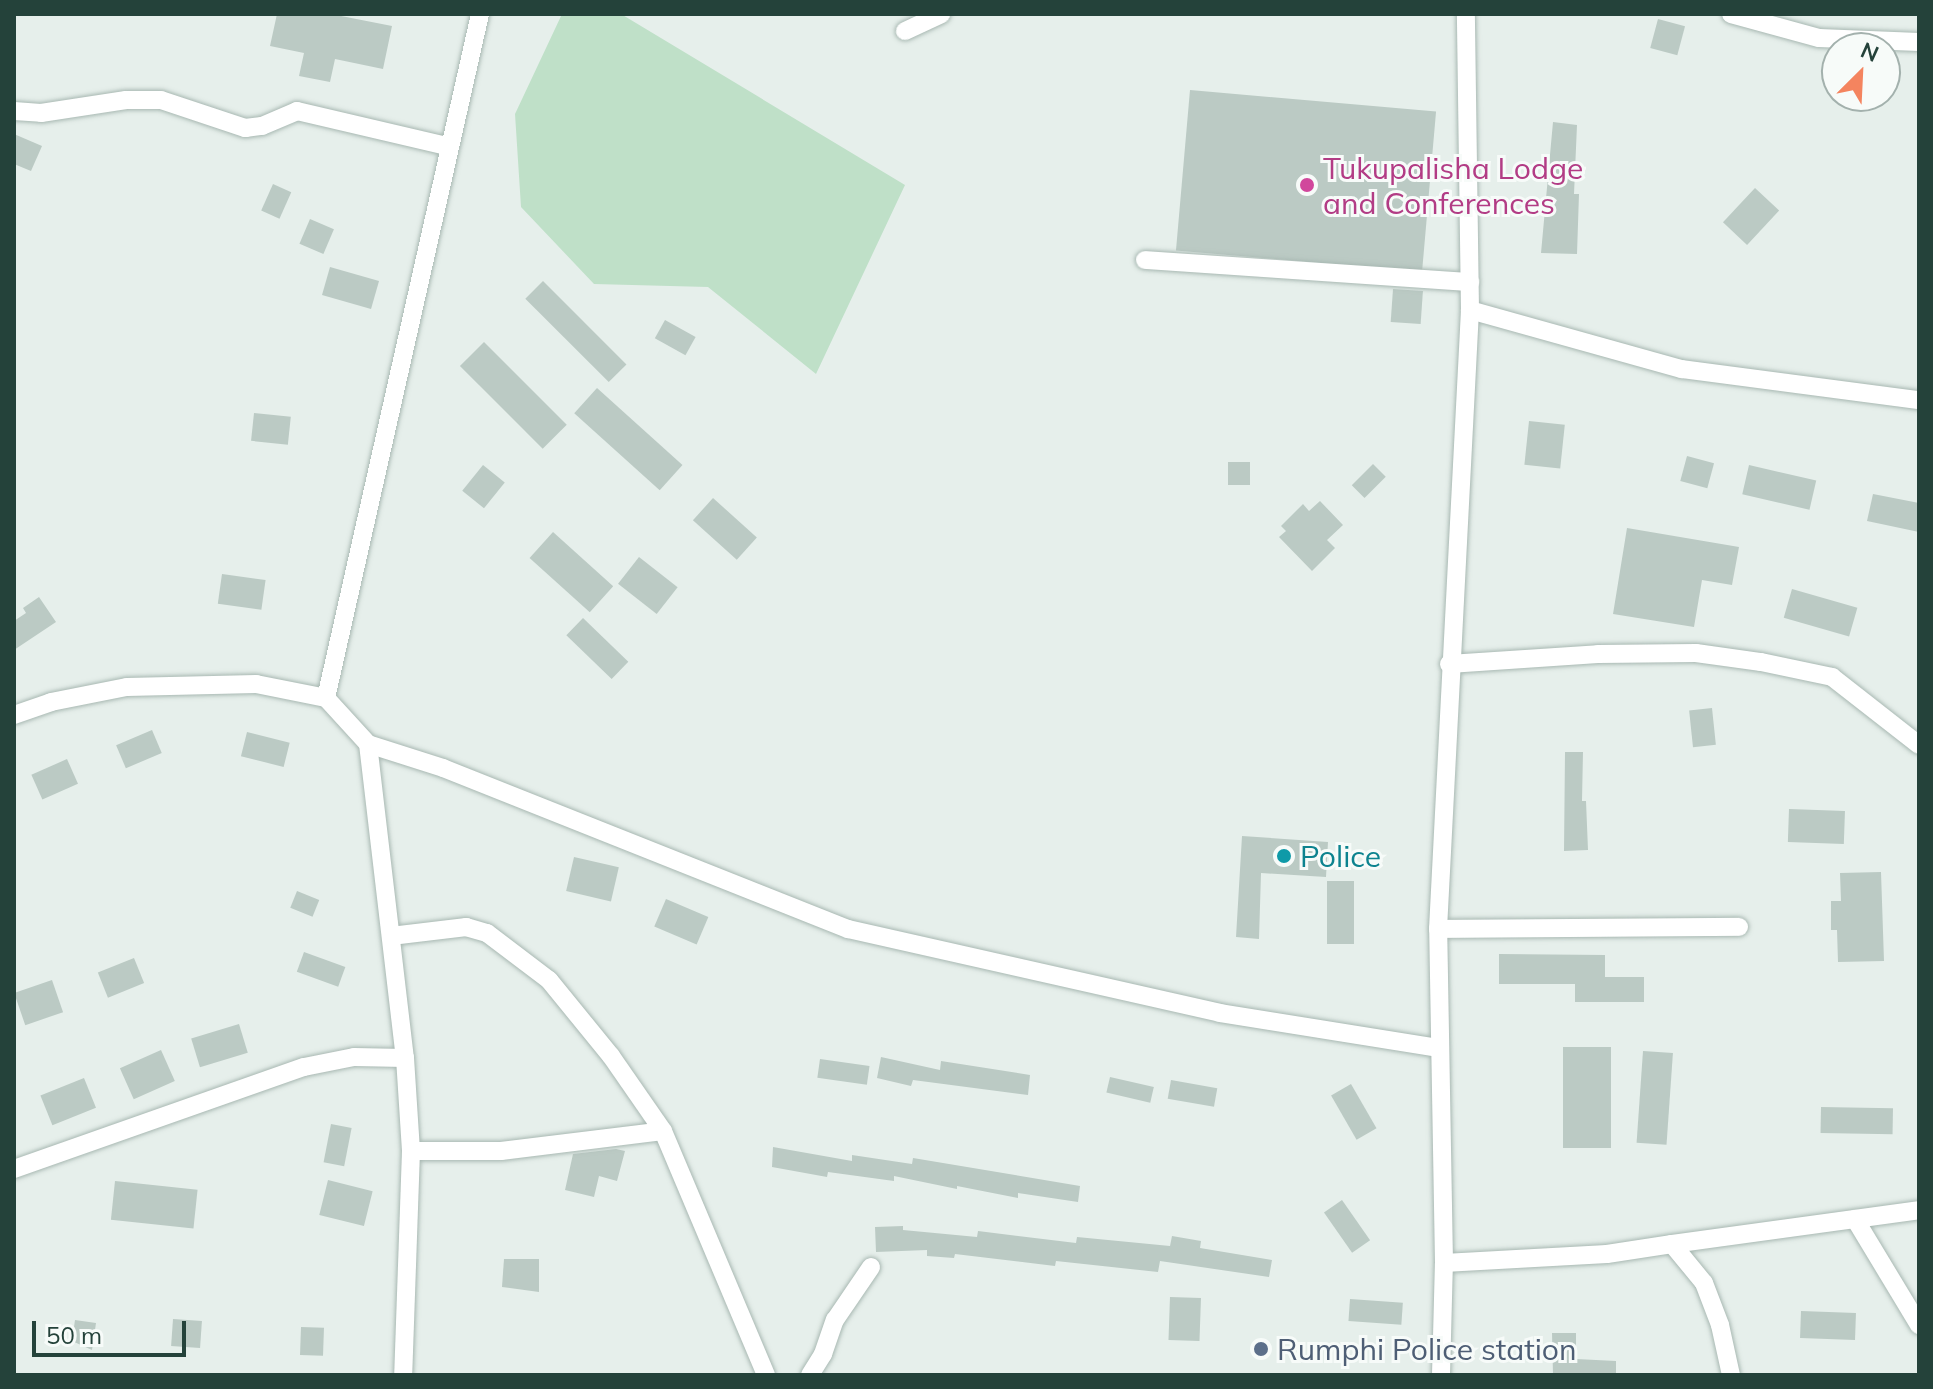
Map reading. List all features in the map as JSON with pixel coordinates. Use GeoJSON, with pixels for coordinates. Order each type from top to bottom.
{"type":"FeatureCollection","features":[{"type":"Feature","properties":{"kind":"street"},"geometry":{"type":"LineString","coordinates":[[326,698],[480,14]]}},
{"type":"Feature","properties":{"kind":"street"},"geometry":{"type":"LineString","coordinates":[[905,31],[941,14]]}},
{"type":"Feature","properties":{"kind":"street"},"geometry":{"type":"LineString","coordinates":[[1441,1375],[1444,1263],[1438,929],[1449,664],[1470,310],[1466,14]]}},
{"type":"Feature","properties":{"kind":"street"},"geometry":{"type":"LineString","coordinates":[[1731,14],[1819,38],[1919,42]]}},
{"type":"Feature","properties":{"kind":"street"},"geometry":{"type":"LineString","coordinates":[[14,111],[41,113],[126,100],[161,100],[245,128],[262,126],[297,111],[450,147]]}},
{"type":"Feature","properties":{"kind":"street"},"geometry":{"type":"LineString","coordinates":[[1145,260],[1470,282]]}},
{"type":"Feature","properties":{"kind":"street"},"geometry":{"type":"LineString","coordinates":[[1470,310],[1682,369],[1919,400]]}},
{"type":"Feature","properties":{"kind":"street"},"geometry":{"type":"LineString","coordinates":[[1449,664],[1598,654],[1696,653],[1761,662],[1832,677],[1919,745]]}},
{"type":"Feature","properties":{"kind":"street"},"geometry":{"type":"LineString","coordinates":[[14,715],[51,702],[127,687],[256,684],[326,698],[368,744],[443,768],[848,929],[1220,1013],[1438,1048]]}},
{"type":"Feature","properties":{"kind":"street"},"geometry":{"type":"LineString","coordinates":[[368,744],[405,1058],[411,1151],[403,1375]]}},
{"type":"Feature","properties":{"kind":"street"},"geometry":{"type":"LineString","coordinates":[[391,936],[466,927],[487,933],[549,980],[611,1056],[663,1131],[766,1375]]}},
{"type":"Feature","properties":{"kind":"street"},"geometry":{"type":"LineString","coordinates":[[1438,929],[1739,927]]}},
{"type":"Feature","properties":{"kind":"street"},"geometry":{"type":"LineString","coordinates":[[14,1169],[304,1067],[354,1057],[405,1058]]}},
{"type":"Feature","properties":{"kind":"street"},"geometry":{"type":"LineString","coordinates":[[411,1151],[501,1151],[663,1131]]}},
{"type":"Feature","properties":{"kind":"street"},"geometry":{"type":"LineString","coordinates":[[1444,1263],[1562,1258],[1919,1210]]}},
{"type":"Feature","properties":{"kind":"street"},"geometry":{"type":"LineString","coordinates":[[1855,1219],[1919,1325]]}},
{"type":"Feature","properties":{"kind":"street"},"geometry":{"type":"LineString","coordinates":[[1672,1244],[1704,1283],[1720,1325],[1731,1375]]}},
{"type":"Feature","properties":{"kind":"street"},"geometry":{"type":"LineString","coordinates":[[810,1375],[823,1354],[835,1320],[871,1267]]}},
{"type":"Feature","properties":{"kind":"green space"},"geometry":{"type":"Polygon","coordinates":[[[562,14],[621,14],[905,185],[816,374],[708,287],[594,284],[521,207],[515,114],[562,14]]]}},
{"type":"Feature","properties":{"kind":"building"},"geometry":{"type":"Polygon","coordinates":[[[277,14],[331,14],[392,26],[383,69],[335,59],[330,82],[299,76],[304,53],[270,46],[277,14]]]}},
{"type":"Feature","properties":{"kind":"building"},"geometry":{"type":"Polygon","coordinates":[[[1658,19],[1685,26],[1677,55],[1650,48],[1658,19]]]}},
{"type":"Feature","properties":{"kind":"building","name":"Tukupalisha Lodge and Conferences"},"geometry":{"type":"Polygon","coordinates":[[[1190,90],[1436,112],[1422,272],[1176,250],[1190,90]]]}},
{"type":"Feature","properties":{"kind":"building"},"geometry":{"type":"Polygon","coordinates":[[[1553,122],[1577,125],[1574,194],[1579,194],[1577,254],[1541,253],[1553,122]]]}},
{"type":"Feature","properties":{"kind":"building"},"geometry":{"type":"Polygon","coordinates":[[[14,134],[42,146],[31,171],[14,164],[14,134]]]}},
{"type":"Feature","properties":{"kind":"building"},"geometry":{"type":"Polygon","coordinates":[[[273,184],[291,192],[279,219],[261,210],[273,184]]]}},
{"type":"Feature","properties":{"kind":"building"},"geometry":{"type":"Polygon","coordinates":[[[1755,188],[1779,211],[1747,245],[1723,222],[1755,188]]]}},
{"type":"Feature","properties":{"kind":"building"},"geometry":{"type":"Polygon","coordinates":[[[310,219],[334,229],[323,254],[299,244],[310,219]]]}},
{"type":"Feature","properties":{"kind":"building"},"geometry":{"type":"Polygon","coordinates":[[[330,267],[379,281],[371,309],[322,295],[330,267]]]}},
{"type":"Feature","properties":{"kind":"building"},"geometry":{"type":"Polygon","coordinates":[[[543,281],[626,364],[609,382],[525,299],[543,281]]]}},
{"type":"Feature","properties":{"kind":"building"},"geometry":{"type":"Polygon","coordinates":[[[1393,289],[1423,291],[1421,324],[1391,322],[1393,289]]]}},
{"type":"Feature","properties":{"kind":"building"},"geometry":{"type":"Polygon","coordinates":[[[665,320],[696,337],[685,355],[655,338],[665,320]]]}},
{"type":"Feature","properties":{"kind":"building"},"geometry":{"type":"Polygon","coordinates":[[[484,342],[567,425],[543,449],[460,366],[484,342]]]}},
{"type":"Feature","properties":{"kind":"building"},"geometry":{"type":"Polygon","coordinates":[[[597,388],[682,465],[660,490],[574,413],[597,388]]]}},
{"type":"Feature","properties":{"kind":"building"},"geometry":{"type":"Polygon","coordinates":[[[254,413],[291,417],[288,445],[251,441],[254,413]]]}},
{"type":"Feature","properties":{"kind":"building"},"geometry":{"type":"Polygon","coordinates":[[[1529,421],[1565,425],[1560,469],[1524,465],[1529,421]]]}},
{"type":"Feature","properties":{"kind":"building"},"geometry":{"type":"Polygon","coordinates":[[[1687,456],[1714,463],[1707,488],[1680,481],[1687,456]]]}},
{"type":"Feature","properties":{"kind":"building"},"geometry":{"type":"Polygon","coordinates":[[[1228,462],[1250,462],[1250,485],[1228,485],[1228,462]]]}},
{"type":"Feature","properties":{"kind":"building"},"geometry":{"type":"Polygon","coordinates":[[[1373,464],[1386,477],[1365,498],[1352,485],[1373,464]]]}},
{"type":"Feature","properties":{"kind":"building"},"geometry":{"type":"Polygon","coordinates":[[[483,465],[505,483],[484,508],[462,491],[483,465]]]}},
{"type":"Feature","properties":{"kind":"building"},"geometry":{"type":"Polygon","coordinates":[[[1749,465],[1816,481],[1809,510],[1742,494],[1749,465]]]}},
{"type":"Feature","properties":{"kind":"building"},"geometry":{"type":"Polygon","coordinates":[[[1873,494],[1919,503],[1919,532],[1867,521],[1873,494]]]}},
{"type":"Feature","properties":{"kind":"building"},"geometry":{"type":"Polygon","coordinates":[[[713,498],[757,537],[737,560],[693,520],[713,498]]]}},
{"type":"Feature","properties":{"kind":"building"},"geometry":{"type":"Polygon","coordinates":[[[1320,501],[1343,525],[1327,540],[1335,548],[1312,571],[1279,537],[1286,531],[1281,526],[1303,504],[1309,511],[1320,501]]]}},
{"type":"Feature","properties":{"kind":"building"},"geometry":{"type":"Polygon","coordinates":[[[1627,528],[1739,547],[1732,585],[1702,580],[1694,627],[1613,614],[1627,528]]]}},
{"type":"Feature","properties":{"kind":"building"},"geometry":{"type":"Polygon","coordinates":[[[553,532],[613,586],[590,612],[530,558],[553,532]]]}},
{"type":"Feature","properties":{"kind":"building"},"geometry":{"type":"Polygon","coordinates":[[[639,557],[678,587],[657,614],[618,584],[639,557]]]}},
{"type":"Feature","properties":{"kind":"building"},"geometry":{"type":"Polygon","coordinates":[[[222,574],[266,580],[261,610],[218,604],[222,574]]]}},
{"type":"Feature","properties":{"kind":"building"},"geometry":{"type":"Polygon","coordinates":[[[1792,589],[1857,608],[1849,637],[1784,618],[1792,589]]]}},
{"type":"Feature","properties":{"kind":"building"},"geometry":{"type":"Polygon","coordinates":[[[39,597],[56,622],[14,650],[14,621],[26,613],[23,608],[39,597]]]}},
{"type":"Feature","properties":{"kind":"building"},"geometry":{"type":"Polygon","coordinates":[[[583,618],[628,662],[612,679],[566,635],[583,618]]]}},
{"type":"Feature","properties":{"kind":"building"},"geometry":{"type":"Polygon","coordinates":[[[1712,708],[1716,745],[1693,747],[1689,710],[1712,708]]]}},
{"type":"Feature","properties":{"kind":"building"},"geometry":{"type":"Polygon","coordinates":[[[152,730],[162,753],[126,768],[116,745],[152,730]]]}},
{"type":"Feature","properties":{"kind":"building"},"geometry":{"type":"Polygon","coordinates":[[[247,732],[290,743],[284,767],[241,756],[247,732]]]}},
{"type":"Feature","properties":{"kind":"building"},"geometry":{"type":"Polygon","coordinates":[[[1565,752],[1583,752],[1582,801],[1586,801],[1588,850],[1564,851],[1565,752]]]}},
{"type":"Feature","properties":{"kind":"building"},"geometry":{"type":"Polygon","coordinates":[[[67,759],[78,784],[42,800],[31,775],[67,759]]]}},
{"type":"Feature","properties":{"kind":"building"},"geometry":{"type":"Polygon","coordinates":[[[1789,809],[1845,811],[1844,844],[1788,842],[1789,809]]]}},
{"type":"Feature","properties":{"kind":"building","name":"Police"},"geometry":{"type":"Polygon","coordinates":[[[1242,836],[1328,842],[1326,877],[1261,873],[1259,939],[1236,937],[1242,836]]]}},
{"type":"Feature","properties":{"kind":"building"},"geometry":{"type":"Polygon","coordinates":[[[574,857],[619,867],[611,901],[566,891],[574,857]]]}},
{"type":"Feature","properties":{"kind":"building"},"geometry":{"type":"Polygon","coordinates":[[[1881,872],[1884,961],[1838,962],[1837,930],[1831,930],[1831,901],[1841,901],[1840,873],[1881,872]]]}},
{"type":"Feature","properties":{"kind":"building","name":"Police"},"geometry":{"type":"Polygon","coordinates":[[[1327,881],[1354,881],[1354,944],[1327,944],[1327,881]]]}},
{"type":"Feature","properties":{"kind":"building"},"geometry":{"type":"Polygon","coordinates":[[[297,891],[319,900],[313,917],[290,908],[297,891]]]}},
{"type":"Feature","properties":{"kind":"building"},"geometry":{"type":"Polygon","coordinates":[[[666,899],[708,917],[697,945],[654,927],[666,899]]]}},
{"type":"Feature","properties":{"kind":"building"},"geometry":{"type":"Polygon","coordinates":[[[304,952],[345,967],[338,987],[297,972],[304,952]]]}},
{"type":"Feature","properties":{"kind":"building"},"geometry":{"type":"Polygon","coordinates":[[[1499,954],[1605,955],[1605,977],[1644,977],[1644,1002],[1575,1002],[1575,984],[1499,984],[1499,954]]]}},
{"type":"Feature","properties":{"kind":"building"},"geometry":{"type":"Polygon","coordinates":[[[134,958],[144,983],[108,998],[98,973],[134,958]]]}},
{"type":"Feature","properties":{"kind":"building"},"geometry":{"type":"Polygon","coordinates":[[[52,980],[63,1012],[25,1025],[14,993],[52,980]]]}},
{"type":"Feature","properties":{"kind":"building"},"geometry":{"type":"Polygon","coordinates":[[[239,1024],[248,1053],[200,1067],[191,1039],[239,1024]]]}},
{"type":"Feature","properties":{"kind":"building"},"geometry":{"type":"Polygon","coordinates":[[[1563,1047],[1611,1047],[1611,1148],[1563,1148],[1563,1047]]]}},
{"type":"Feature","properties":{"kind":"building"},"geometry":{"type":"Polygon","coordinates":[[[161,1050],[175,1081],[134,1099],[120,1068],[161,1050]]]}},
{"type":"Feature","properties":{"kind":"building"},"geometry":{"type":"Polygon","coordinates":[[[1643,1051],[1673,1053],[1667,1145],[1637,1143],[1643,1051]]]}},
{"type":"Feature","properties":{"kind":"building"},"geometry":{"type":"Polygon","coordinates":[[[881,1057],[940,1070],[941,1061],[1030,1075],[1028,1095],[913,1080],[911,1086],[877,1078],[881,1057]]]}},
{"type":"Feature","properties":{"kind":"building"},"geometry":{"type":"Polygon","coordinates":[[[820,1059],[870,1066],[867,1085],[817,1078],[820,1059]]]}},
{"type":"Feature","properties":{"kind":"building"},"geometry":{"type":"Polygon","coordinates":[[[1110,1077],[1154,1087],[1150,1103],[1106,1093],[1110,1077]]]}},
{"type":"Feature","properties":{"kind":"building"},"geometry":{"type":"Polygon","coordinates":[[[84,1078],[96,1108],[52,1125],[40,1096],[84,1078]]]}},
{"type":"Feature","properties":{"kind":"building"},"geometry":{"type":"Polygon","coordinates":[[[1171,1080],[1217,1088],[1214,1107],[1168,1099],[1171,1080]]]}},
{"type":"Feature","properties":{"kind":"building"},"geometry":{"type":"Polygon","coordinates":[[[1351,1084],[1376,1128],[1357,1140],[1331,1096],[1351,1084]]]}},
{"type":"Feature","properties":{"kind":"building"},"geometry":{"type":"Polygon","coordinates":[[[1821,1107],[1893,1108],[1893,1134],[1821,1133],[1821,1107]]]}},
{"type":"Feature","properties":{"kind":"building"},"geometry":{"type":"Polygon","coordinates":[[[331,1124],[352,1128],[344,1166],[324,1162],[331,1124]]]}},
{"type":"Feature","properties":{"kind":"building"},"geometry":{"type":"Polygon","coordinates":[[[773,1147],[852,1161],[852,1155],[912,1164],[913,1158],[1080,1186],[1078,1202],[1018,1193],[1018,1198],[894,1176],[894,1181],[828,1172],[827,1177],[772,1167],[773,1147]]]}},
{"type":"Feature","properties":{"kind":"building"},"geometry":{"type":"Polygon","coordinates":[[[616,1149],[625,1151],[617,1181],[599,1176],[594,1197],[565,1190],[573,1154],[616,1149]]]}},
{"type":"Feature","properties":{"kind":"building"},"geometry":{"type":"Polygon","coordinates":[[[328,1180],[373,1191],[364,1226],[319,1215],[328,1180]]]}},
{"type":"Feature","properties":{"kind":"building"},"geometry":{"type":"Polygon","coordinates":[[[115,1181],[198,1190],[193,1228],[111,1220],[115,1181]]]}},
{"type":"Feature","properties":{"kind":"building"},"geometry":{"type":"Polygon","coordinates":[[[1342,1200],[1370,1240],[1352,1253],[1324,1213],[1342,1200]]]}},
{"type":"Feature","properties":{"kind":"building"},"geometry":{"type":"Polygon","coordinates":[[[903,1226],[903,1230],[977,1237],[978,1231],[1076,1243],[1077,1237],[1170,1246],[1172,1236],[1201,1241],[1200,1248],[1272,1260],[1269,1277],[1160,1261],[1158,1272],[1056,1261],[1055,1266],[955,1254],[954,1258],[927,1256],[927,1250],[876,1252],[875,1227],[903,1226]]]}},
{"type":"Feature","properties":{"kind":"building"},"geometry":{"type":"Polygon","coordinates":[[[504,1259],[539,1259],[539,1292],[502,1287],[504,1259]]]}},
{"type":"Feature","properties":{"kind":"building"},"geometry":{"type":"Polygon","coordinates":[[[1170,1297],[1201,1298],[1199,1341],[1168,1340],[1170,1297]]]}},
{"type":"Feature","properties":{"kind":"building"},"geometry":{"type":"Polygon","coordinates":[[[1350,1299],[1403,1303],[1401,1325],[1348,1321],[1350,1299]]]}},
{"type":"Feature","properties":{"kind":"building"},"geometry":{"type":"Polygon","coordinates":[[[1801,1311],[1856,1313],[1855,1340],[1800,1338],[1801,1311]]]}},
{"type":"Feature","properties":{"kind":"building"},"geometry":{"type":"Polygon","coordinates":[[[173,1319],[202,1321],[200,1348],[171,1346],[173,1319]]]}},
{"type":"Feature","properties":{"kind":"building"},"geometry":{"type":"Polygon","coordinates":[[[75,1320],[96,1323],[92,1350],[72,1341],[75,1320]]]}},
{"type":"Feature","properties":{"kind":"building"},"geometry":{"type":"Polygon","coordinates":[[[301,1327],[324,1328],[323,1356],[300,1355],[301,1327]]]}},
{"type":"Feature","properties":{"kind":"building"},"geometry":{"type":"Polygon","coordinates":[[[1552,1333],[1576,1333],[1576,1359],[1616,1361],[1616,1375],[1553,1375],[1552,1333]]]}},
{"type":"Feature","properties":{"kind":"place","name":"Tukupalisha Lodge and Conferences"},"geometry":{"type":"Point","coordinates":[1307,185]}},
{"type":"Feature","properties":{"kind":"place","name":"Police"},"geometry":{"type":"Point","coordinates":[1284,856]}},
{"type":"Feature","properties":{"kind":"place","name":"Rumphi Police station"},"geometry":{"type":"Point","coordinates":[1261,1349]}}]}
